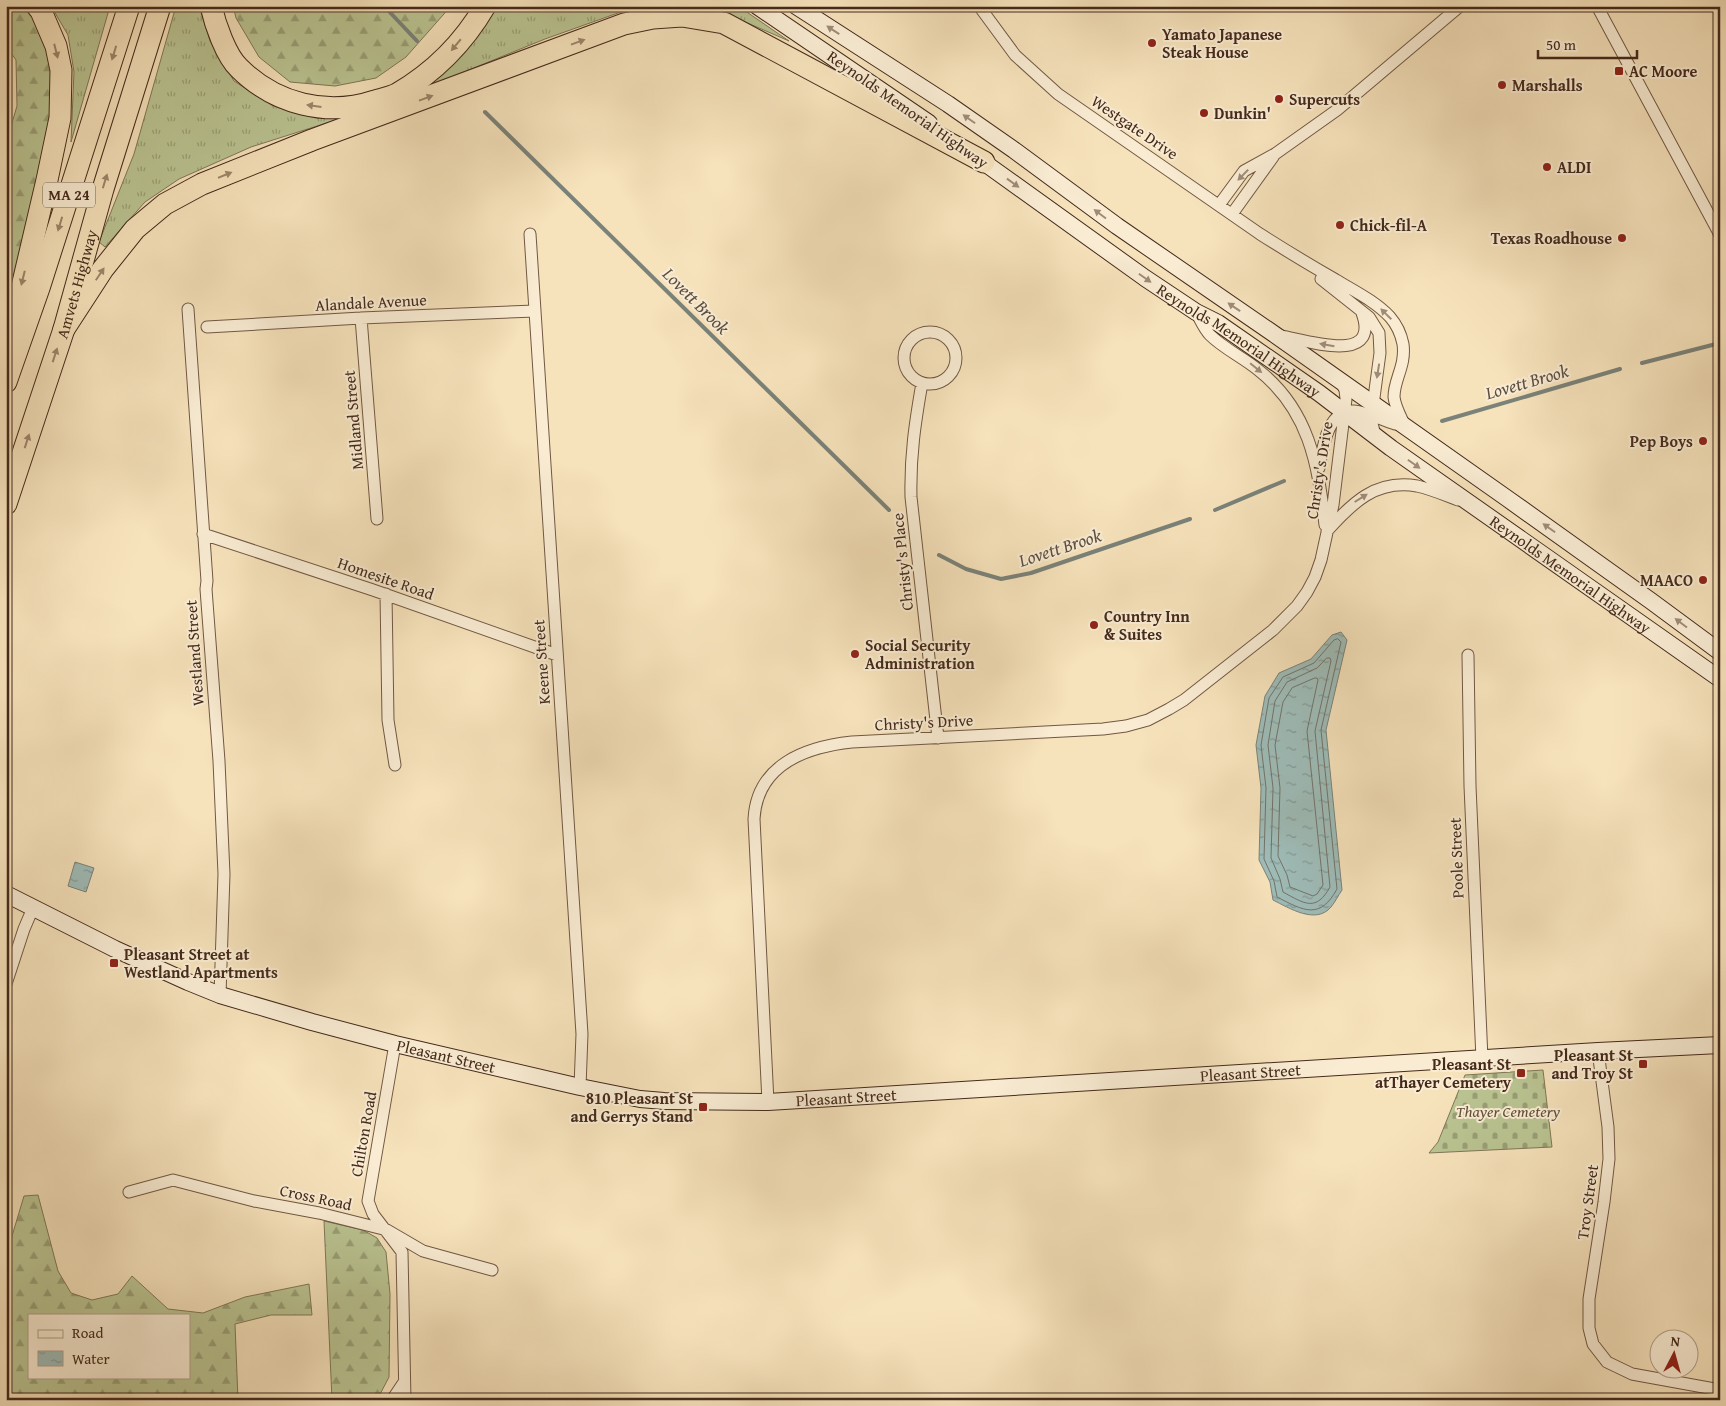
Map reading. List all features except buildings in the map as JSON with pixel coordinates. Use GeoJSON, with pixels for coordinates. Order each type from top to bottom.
{"type":"FeatureCollection","features":[{"type":"Feature","properties":{"kind":"highway"},"geometry":{"type":"LineString","coordinates":[[6,365],[9,342],[60,118],[61,70],[56,46],[37,6]]}},
{"type":"Feature","properties":{"kind":"highway","name":"Amvets Highway"},"geometry":{"type":"LineString","coordinates":[[6,382],[39,288],[129,6]]}},
{"type":"Feature","properties":{"kind":"highway","name":"Amvets Highway"},"geometry":{"type":"LineString","coordinates":[[6,504],[64,329],[103,189],[160,6]]}},
{"type":"Feature","properties":{"kind":"highway"},"geometry":{"type":"LineString","coordinates":[[211,6],[214,22],[237,67],[264,89],[286,100],[309,106],[335,108],[362,106],[396,95],[424,75],[452,51],[477,20],[485,6]]}},
{"type":"Feature","properties":{"kind":"highway"},"geometry":{"type":"LineString","coordinates":[[64,329],[103,269],[135,229],[165,204],[202,184],[312,140],[624,24],[653,18],[682,16],[724,23],[984,162]]}},
{"type":"Feature","properties":{"kind":"main road","name":"Reynolds Memorial Highway"},"geometry":{"type":"LineString","coordinates":[[757,6],[876,86],[1144,278],[1196,312],[1218,323],[1319,393],[1345,406],[1375,436],[1720,679]]}},
{"type":"Feature","properties":{"kind":"main road","name":"Reynolds Memorial Highway"},"geometry":{"type":"LineString","coordinates":[[796,6],[948,104],[1014,150],[1116,226],[1341,382],[1372,410],[1406,428],[1651,600],[1720,652]]}},
{"type":"Feature","properties":{"kind":"main road","name":"Pleasant Street"},"geometry":{"type":"LineString","coordinates":[[6,894],[115,949],[220,995],[395,1044],[640,1099],[768,1102],[1720,1045]]}},
{"type":"Feature","properties":{"kind":"street","name":"Westgate Drive"},"geometry":{"type":"LineString","coordinates":[[979,6],[1015,55],[1058,94],[1291,254],[1373,303],[1391,318],[1401,334],[1403,345],[1402,369],[1394,398],[1406,428]]}},
{"type":"Feature","properties":{"kind":"street"},"geometry":{"type":"LineString","coordinates":[[1219,205],[1244,171],[1275,154],[1337,110],[1460,6]]}},
{"type":"Feature","properties":{"kind":"street"},"geometry":{"type":"LineString","coordinates":[[1597,6],[1720,235]]}},
{"type":"Feature","properties":{"kind":"street"},"geometry":{"type":"LineString","coordinates":[[1232,214],[1275,154]]}},
{"type":"Feature","properties":{"kind":"street","name":"Keene Street"},"geometry":{"type":"LineString","coordinates":[[530,234],[582,1034],[580,1087]]}},
{"type":"Feature","properties":{"kind":"street","name":"Westgate Drive"},"geometry":{"type":"LineString","coordinates":[[1291,254],[1374,324],[1380,338],[1380,353],[1371,425],[1375,436]]}},
{"type":"Feature","properties":{"kind":"street","name":"Westland Street"},"geometry":{"type":"LineString","coordinates":[[188,309],[219,761],[224,874],[220,995]]}},
{"type":"Feature","properties":{"kind":"street","name":"Alandale Avenue"},"geometry":{"type":"LineString","coordinates":[[207,327],[361,318],[536,312]]}},
{"type":"Feature","properties":{"kind":"street","name":"Christy's Drive"},"geometry":{"type":"LineString","coordinates":[[1196,312],[1209,334],[1258,370],[1284,395],[1296,413],[1318,472],[1326,532]]}},
{"type":"Feature","properties":{"kind":"street"},"geometry":{"type":"LineString","coordinates":[[1274,334],[1332,346],[1354,344],[1363,338],[1366,331],[1366,322],[1362,312]]}},
{"type":"Feature","properties":{"kind":"street","name":"Midland Street"},"geometry":{"type":"LineString","coordinates":[[361,318],[377,520]]}},
{"type":"Feature","properties":{"kind":"street"},"geometry":{"type":"LineString","coordinates":[[926,332],[942,334],[954,346],[957,355],[953,372],[940,383],[922,383],[915,380],[906,368],[904,354],[907,346],[911,339],[926,332]]}},
{"type":"Feature","properties":{"kind":"street","name":"Christy's Drive"},"geometry":{"type":"LineString","coordinates":[[768,1102],[754,810],[759,794],[768,779],[783,765],[803,753],[819,747],[852,742],[1103,730],[1148,720],[1169,710],[1260,640],[1297,606],[1316,577],[1333,505],[1346,393],[1341,382]]}},
{"type":"Feature","properties":{"kind":"street","name":"Christy's Place"},"geometry":{"type":"LineString","coordinates":[[922,383],[913,432],[911,497],[938,738]]}},
{"type":"Feature","properties":{"kind":"street"},"geometry":{"type":"LineString","coordinates":[[1345,406],[1372,410],[1396,388]]}},
{"type":"Feature","properties":{"kind":"street","name":"Christy's Drive"},"geometry":{"type":"LineString","coordinates":[[1318,472],[1329,426],[1345,406]]}},
{"type":"Feature","properties":{"kind":"street","name":"Christy's Drive"},"geometry":{"type":"LineString","coordinates":[[1326,532],[1348,507],[1358,500],[1368,494],[1397,485],[1418,486],[1471,504]]}},
{"type":"Feature","properties":{"kind":"street","name":"Homesite Road"},"geometry":{"type":"LineString","coordinates":[[203,534],[386,594],[557,655]]}},
{"type":"Feature","properties":{"kind":"street"},"geometry":{"type":"LineString","coordinates":[[386,594],[388,720],[395,765]]}},
{"type":"Feature","properties":{"kind":"street","name":"Poole Street"},"geometry":{"type":"LineString","coordinates":[[1468,655],[1471,815],[1482,1059]]}},
{"type":"Feature","properties":{"kind":"street"},"geometry":{"type":"LineString","coordinates":[[6,984],[33,908]]}},
{"type":"Feature","properties":{"kind":"street","name":"Chilton Road"},"geometry":{"type":"LineString","coordinates":[[395,1044],[368,1200],[373,1214],[402,1252],[405,1400]]}},
{"type":"Feature","properties":{"kind":"street","name":"Troy Street"},"geometry":{"type":"LineString","coordinates":[[1598,1051],[1608,1127],[1609,1159],[1589,1299],[1589,1328],[1593,1344],[1607,1362],[1632,1374],[1720,1390]]}},
{"type":"Feature","properties":{"kind":"street","name":"Cross Road"},"geometry":{"type":"LineString","coordinates":[[129,1192],[174,1180],[254,1201],[319,1213],[387,1230],[423,1251],[492,1270]]}},
{"type":"Feature","properties":{"kind":"street"},"geometry":{"type":"LineString","coordinates":[[392,1400],[404,1382]]}},
{"type":"Feature","properties":{"kind":"green space"},"geometry":{"type":"Polygon","coordinates":[[[6,6],[37,6],[61,70],[9,342],[6,348],[6,143],[17,106],[16,60],[6,46],[6,6]]]}},
{"type":"Feature","properties":{"kind":"green space"},"geometry":{"type":"Polygon","coordinates":[[[51,6],[110,6],[71,142],[74,72],[68,35],[51,6]]]}},
{"type":"Feature","properties":{"kind":"green space"},"geometry":{"type":"Polygon","coordinates":[[[176,6],[199,6],[210,41],[234,81],[273,106],[316,113],[355,114],[251,147],[179,179],[145,202],[105,247],[99,242],[134,154],[176,6]]]}},
{"type":"Feature","properties":{"kind":"green space"},"geometry":{"type":"Polygon","coordinates":[[[233,6],[451,6],[406,57],[376,78],[335,86],[290,82],[259,57],[236,18],[233,6]]]}},
{"type":"Feature","properties":{"kind":"green space"},"geometry":{"type":"Polygon","coordinates":[[[492,6],[645,6],[632,8],[545,39],[405,96],[492,6]]]}},
{"type":"Feature","properties":{"kind":"green space"},"geometry":{"type":"Polygon","coordinates":[[[701,6],[738,6],[789,41],[727,14],[701,6]]]}},
{"type":"Feature","properties":{"kind":"green space","name":"Thayer Cemetery"},"geometry":{"type":"Polygon","coordinates":[[[1543,1070],[1552,1147],[1429,1153],[1438,1142],[1465,1075],[1543,1070]]]}},
{"type":"Feature","properties":{"kind":"green space"},"geometry":{"type":"Polygon","coordinates":[[[38,1195],[58,1271],[71,1293],[92,1300],[118,1294],[132,1276],[168,1309],[203,1313],[245,1297],[309,1284],[312,1315],[271,1315],[235,1324],[238,1400],[16,1400],[6,1394],[6,1256],[24,1196],[38,1195]]]}},
{"type":"Feature","properties":{"kind":"green space"},"geometry":{"type":"Polygon","coordinates":[[[324,1221],[363,1230],[377,1238],[386,1252],[390,1294],[389,1377],[377,1400],[332,1400],[324,1221]]]}},
{"type":"Feature","properties":{"kind":"water"},"geometry":{"type":"Polygon","coordinates":[[[1341,632],[1347,640],[1326,730],[1342,890],[1331,907],[1325,912],[1318,915],[1310,915],[1273,900],[1270,882],[1259,860],[1261,788],[1256,745],[1265,696],[1279,673],[1311,659],[1332,635],[1341,632]]]}},
{"type":"Feature","properties":{"kind":"water"},"geometry":{"type":"Polygon","coordinates":[[[75,862],[94,868],[86,892],[68,886],[75,862]]]}},
{"type":"Feature","properties":{"kind":"waterway","name":"Lovett Brook"},"geometry":{"type":"LineString","coordinates":[[384,6],[417,41]]}},
{"type":"Feature","properties":{"kind":"waterway","name":"Lovett Brook"},"geometry":{"type":"LineString","coordinates":[[485,112],[889,510]]}},
{"type":"Feature","properties":{"kind":"waterway","name":"Lovett Brook"},"geometry":{"type":"LineString","coordinates":[[1642,363],[1720,343]]}},
{"type":"Feature","properties":{"kind":"waterway","name":"Lovett Brook"},"geometry":{"type":"LineString","coordinates":[[1442,421],[1620,369]]}},
{"type":"Feature","properties":{"kind":"waterway","name":"Lovett Brook"},"geometry":{"type":"LineString","coordinates":[[1215,510],[1284,481]]}},
{"type":"Feature","properties":{"kind":"waterway","name":"Lovett Brook"},"geometry":{"type":"LineString","coordinates":[[939,555],[966,569],[1001,579],[1031,573],[1190,519]]}},
{"type":"Feature","properties":{"kind":"place","name":"Yamato Japanese Steak House"},"geometry":{"type":"Point","coordinates":[1152,43]}},
{"type":"Feature","properties":{"kind":"place","name":"AC Moore"},"geometry":{"type":"Point","coordinates":[1619,71]}},
{"type":"Feature","properties":{"kind":"place","name":"Marshalls"},"geometry":{"type":"Point","coordinates":[1502,85]}},
{"type":"Feature","properties":{"kind":"place","name":"Supercuts"},"geometry":{"type":"Point","coordinates":[1279,99]}},
{"type":"Feature","properties":{"kind":"place","name":"Dunkin'"},"geometry":{"type":"Point","coordinates":[1204,113]}},
{"type":"Feature","properties":{"kind":"place","name":"ALDI"},"geometry":{"type":"Point","coordinates":[1547,167]}},
{"type":"Feature","properties":{"kind":"place","name":"Chick-fil-A"},"geometry":{"type":"Point","coordinates":[1340,225]}},
{"type":"Feature","properties":{"kind":"place","name":"Texas Roadhouse"},"geometry":{"type":"Point","coordinates":[1622,238]}},
{"type":"Feature","properties":{"kind":"place","name":"Pep Boys"},"geometry":{"type":"Point","coordinates":[1703,441]}},
{"type":"Feature","properties":{"kind":"place","name":"MAACO"},"geometry":{"type":"Point","coordinates":[1703,580]}},
{"type":"Feature","properties":{"kind":"place","name":"Country Inn & Suites"},"geometry":{"type":"Point","coordinates":[1094,625]}},
{"type":"Feature","properties":{"kind":"place","name":"Social Security Administration"},"geometry":{"type":"Point","coordinates":[855,654]}},
{"type":"Feature","properties":{"kind":"place","name":"Pleasant Street at Westland Apartments"},"geometry":{"type":"Point","coordinates":[114,963]}},
{"type":"Feature","properties":{"kind":"place","name":"Pleasant St and Troy St"},"geometry":{"type":"Point","coordinates":[1643,1064]}},
{"type":"Feature","properties":{"kind":"place","name":"Pleasant St atThayer Cemetery"},"geometry":{"type":"Point","coordinates":[1521,1073]}},
{"type":"Feature","properties":{"kind":"place","name":"810 Pleasant St and Gerrys Stand"},"geometry":{"type":"Point","coordinates":[703,1107]}}]}
